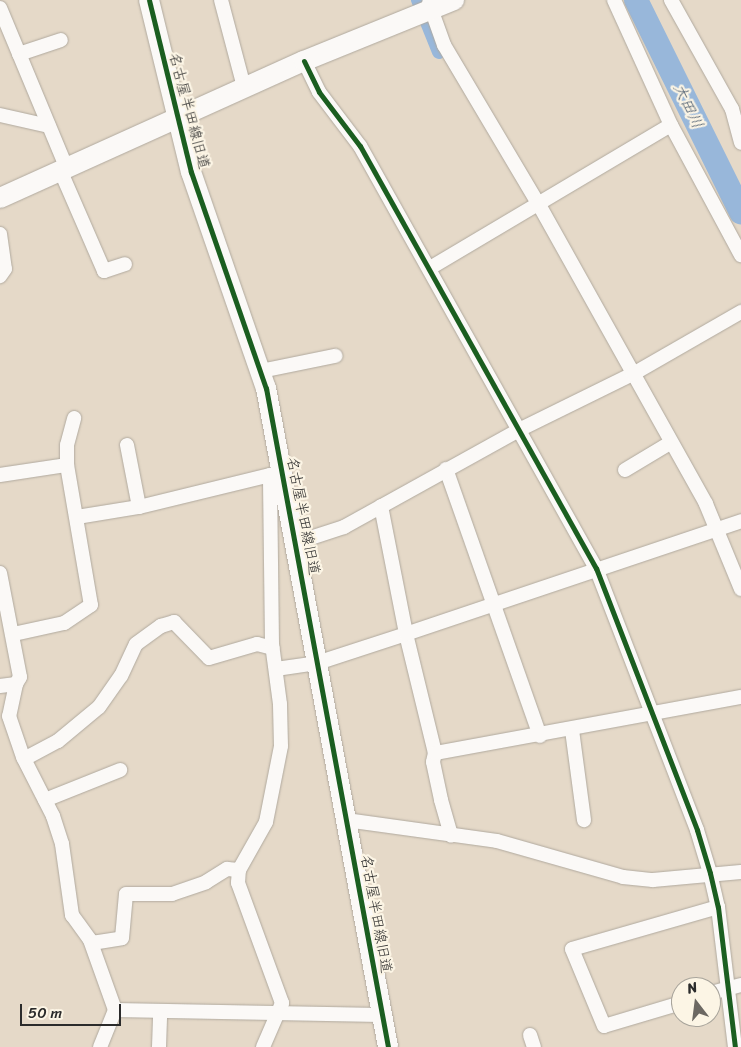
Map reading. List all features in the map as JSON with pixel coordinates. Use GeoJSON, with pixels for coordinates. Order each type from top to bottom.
{"type":"FeatureCollection","features":[{"type":"Feature","properties":{"kind":"street","name":"名古屋半田線旧道"},"geometry":{"type":"LineString","coordinates":[[148,0],[194,181],[262,371],[276,474],[295,543],[380,1014],[388,1047]]}},
{"type":"Feature","properties":{"kind":"street"},"geometry":{"type":"LineString","coordinates":[[221,0],[244,87]]}},
{"type":"Feature","properties":{"kind":"street"},"geometry":{"type":"LineString","coordinates":[[0,198],[430,4],[454,0]]}},
{"type":"Feature","properties":{"kind":"street"},"geometry":{"type":"LineString","coordinates":[[614,0],[671,125],[741,255]]}},
{"type":"Feature","properties":{"kind":"street"},"geometry":{"type":"LineString","coordinates":[[671,0],[736,109],[741,143]]}},
{"type":"Feature","properties":{"kind":"street"},"geometry":{"type":"LineString","coordinates":[[430,4],[444,45],[538,203],[717,529],[741,589]]}},
{"type":"Feature","properties":{"kind":"street"},"geometry":{"type":"LineString","coordinates":[[0,8],[50,126],[64,170],[104,271],[126,264]]}},
{"type":"Feature","properties":{"kind":"street"},"geometry":{"type":"LineString","coordinates":[[19,54],[61,40]]}},
{"type":"Feature","properties":{"kind":"street"},"geometry":{"type":"LineString","coordinates":[[304,60],[319,92],[360,146],[430,268],[596,568],[653,714],[710,873],[718,907],[726,987],[735,1047]]}},
{"type":"Feature","properties":{"kind":"street"},"geometry":{"type":"LineString","coordinates":[[0,114],[50,126]]}},
{"type":"Feature","properties":{"kind":"street"},"geometry":{"type":"LineString","coordinates":[[430,268],[671,125]]}},
{"type":"Feature","properties":{"kind":"street"},"geometry":{"type":"LineString","coordinates":[[0,234],[5,269],[0,276]]}},
{"type":"Feature","properties":{"kind":"street"},"geometry":{"type":"LineString","coordinates":[[295,543],[344,527],[519,430],[633,374],[741,312]]}},
{"type":"Feature","properties":{"kind":"street"},"geometry":{"type":"LineString","coordinates":[[262,371],[335,356]]}},
{"type":"Feature","properties":{"kind":"street"},"geometry":{"type":"LineString","coordinates":[[14,634],[64,623],[91,605],[67,465],[67,445],[74,418]]}},
{"type":"Feature","properties":{"kind":"street"},"geometry":{"type":"LineString","coordinates":[[625,470],[670,443]]}},
{"type":"Feature","properties":{"kind":"street"},"geometry":{"type":"LineString","coordinates":[[127,445],[139,507]]}},
{"type":"Feature","properties":{"kind":"street"},"geometry":{"type":"LineString","coordinates":[[0,475],[67,465]]}},
{"type":"Feature","properties":{"kind":"street"},"geometry":{"type":"LineString","coordinates":[[446,470],[495,603],[540,736]]}},
{"type":"Feature","properties":{"kind":"street"},"geometry":{"type":"LineString","coordinates":[[77,517],[139,507],[276,474],[272,648],[276,668],[281,746],[266,822],[239,870],[238,883],[282,1003],[276,1012],[263,1047]]}},
{"type":"Feature","properties":{"kind":"street"},"geometry":{"type":"LineString","coordinates":[[381,506],[406,634],[435,753],[433,762],[451,836]]}},
{"type":"Feature","properties":{"kind":"street"},"geometry":{"type":"LineString","coordinates":[[276,668],[317,663],[741,520]]}},
{"type":"Feature","properties":{"kind":"street"},"geometry":{"type":"LineString","coordinates":[[0,573],[14,634],[20,677],[16,684],[10,716],[24,759],[45,800],[62,844],[72,915],[92,944],[115,1010],[100,1047]]}},
{"type":"Feature","properties":{"kind":"street"},"geometry":{"type":"LineString","coordinates":[[24,759],[58,741],[99,707],[121,676],[136,644],[161,626],[174,622],[209,658],[257,644],[272,648]]}},
{"type":"Feature","properties":{"kind":"street"},"geometry":{"type":"LineString","coordinates":[[0,686],[16,684]]}},
{"type":"Feature","properties":{"kind":"street"},"geometry":{"type":"LineString","coordinates":[[435,753],[540,736],[741,697]]}},
{"type":"Feature","properties":{"kind":"street"},"geometry":{"type":"LineString","coordinates":[[572,730],[584,820]]}},
{"type":"Feature","properties":{"kind":"street"},"geometry":{"type":"LineString","coordinates":[[45,800],[120,770]]}},
{"type":"Feature","properties":{"kind":"street"},"geometry":{"type":"LineString","coordinates":[[346,820],[497,841],[623,877],[653,880],[710,873],[741,872]]}},
{"type":"Feature","properties":{"kind":"street"},"geometry":{"type":"LineString","coordinates":[[92,944],[122,938],[126,894],[172,894],[206,882],[227,869],[239,870]]}},
{"type":"Feature","properties":{"kind":"street"},"geometry":{"type":"LineString","coordinates":[[671,1006],[604,1026],[572,948],[718,907]]}},
{"type":"Feature","properties":{"kind":"street"},"geometry":{"type":"LineString","coordinates":[[721,989],[741,985]]}},
{"type":"Feature","properties":{"kind":"street"},"geometry":{"type":"LineString","coordinates":[[115,1010],[380,1014]]}},
{"type":"Feature","properties":{"kind":"street"},"geometry":{"type":"LineString","coordinates":[[159,1047],[160,1010]]}},
{"type":"Feature","properties":{"kind":"waterway"},"geometry":{"type":"LineString","coordinates":[[418,0],[439,52]]}},
{"type":"Feature","properties":{"kind":"waterway","name":"大田川"},"geometry":{"type":"LineString","coordinates":[[636,0],[741,212]]}},
{"type":"Feature","properties":{"kind":"cycle path"},"geometry":{"type":"LineString","coordinates":[[149,0],[191,172],[266,388],[388,1047]]}},
{"type":"Feature","properties":{"kind":"cycle path"},"geometry":{"type":"LineString","coordinates":[[304,61],[319,92],[360,146],[596,568],[697,830],[710,873],[718,907],[735,1047]]}}]}
